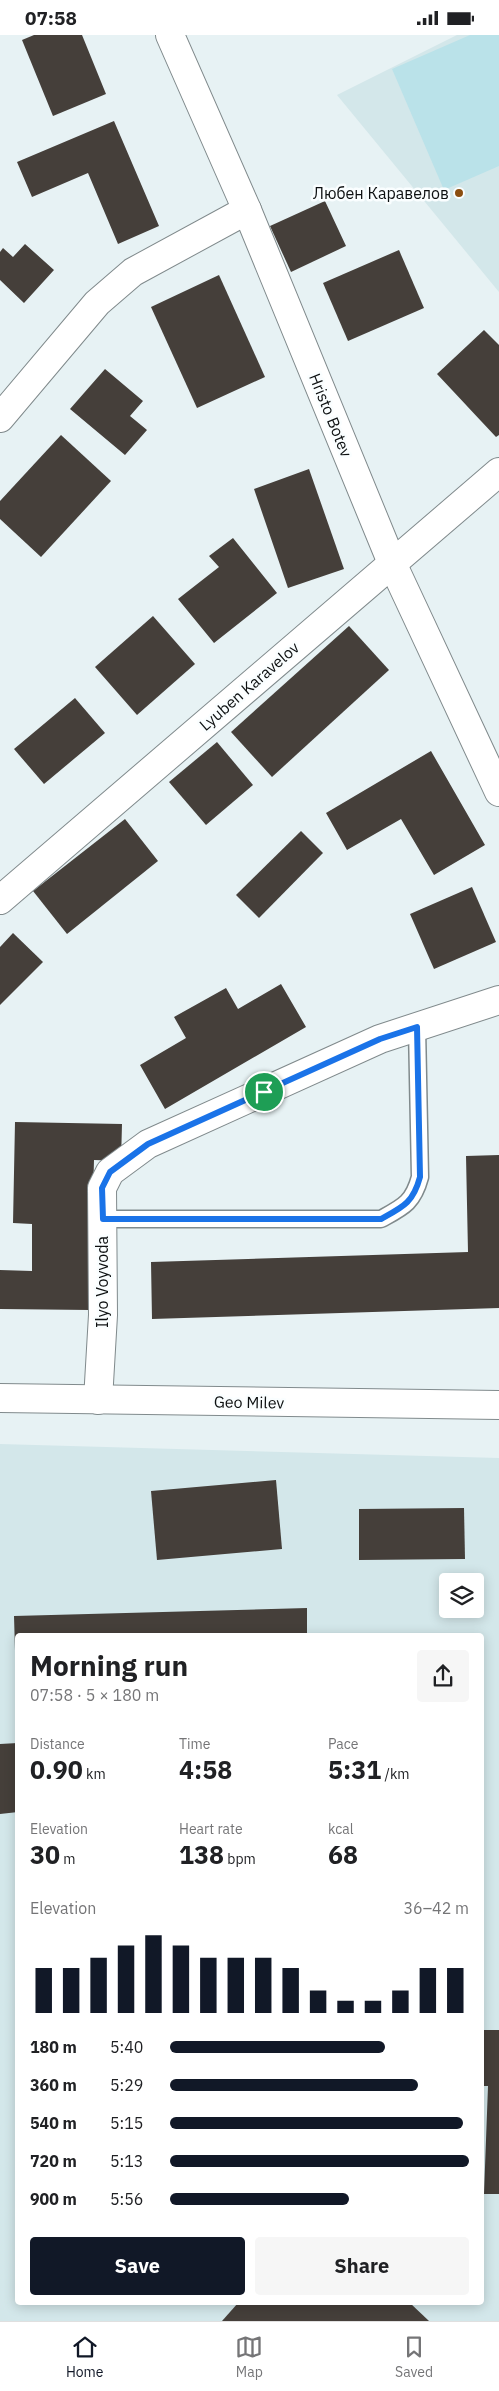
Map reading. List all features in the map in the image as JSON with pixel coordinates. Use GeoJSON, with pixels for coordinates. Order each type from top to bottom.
{"type":"FeatureCollection","features":[{"type":"Feature","properties":{"kind":"street","name":"Hristo Botev"},"geometry":{"type":"LineString","coordinates":[[170,35],[247,210],[392,563],[499,793]]}},
{"type":"Feature","properties":{"kind":"street"},"geometry":{"type":"LineString","coordinates":[[0,418],[97,303],[133,272],[247,210]]}},
{"type":"Feature","properties":{"kind":"street","name":"Lyuben Karavelov"},"geometry":{"type":"LineString","coordinates":[[0,900],[499,471]]}},
{"type":"Feature","properties":{"kind":"street","name":"Ilyo Voyvoda"},"geometry":{"type":"LineString","coordinates":[[98,1400],[103,1315],[102,1188],[110,1172],[148,1144],[380,1039],[499,1000]]}},
{"type":"Feature","properties":{"kind":"street","name":"Geo Milev"},"geometry":{"type":"LineString","coordinates":[[0,1398],[499,1405]]}},
{"type":"Feature","properties":{"kind":"lane"},"geometry":{"type":"LineString","coordinates":[[103,1219],[381,1219],[405,1205],[416,1193],[420,1177],[417,1027]]}},
{"type":"Feature","properties":{"kind":"shaded area","name":"Любен Каравелов"},"geometry":{"type":"Polygon","coordinates":[[[457,35],[499,35],[499,292],[337,95],[457,35]]]}},
{"type":"Feature","properties":{"kind":"shaded area"},"geometry":{"type":"Polygon","coordinates":[[[470,35],[499,35],[499,166],[444,190],[392,69],[470,35]]]}},
{"type":"Feature","properties":{"kind":"shaded area"},"geometry":{"type":"Polygon","coordinates":[[[0,1444],[499,1458],[499,2321],[0,2321],[0,1444]]]}},
{"type":"Feature","properties":{"kind":"building"},"geometry":{"type":"Polygon","coordinates":[[[34,35],[82,35],[106,94],[53,116],[22,40],[34,35]]]}},
{"type":"Feature","properties":{"kind":"building"},"geometry":{"type":"Polygon","coordinates":[[[114,121],[159,226],[118,244],[88,173],[32,197],[17,162],[114,121]]]}},
{"type":"Feature","properties":{"kind":"building"},"geometry":{"type":"Polygon","coordinates":[[[325,201],[346,246],[291,272],[270,226],[325,201]]]}},
{"type":"Feature","properties":{"kind":"building"},"geometry":{"type":"Polygon","coordinates":[[[25,244],[54,270],[24,303],[0,280],[0,252],[3,248],[13,257],[25,244]]]}},
{"type":"Feature","properties":{"kind":"building"},"geometry":{"type":"Polygon","coordinates":[[[399,250],[424,308],[348,341],[323,283],[399,250]]]}},
{"type":"Feature","properties":{"kind":"building"},"geometry":{"type":"Polygon","coordinates":[[[219,275],[265,377],[197,408],[151,307],[219,275]]]}},
{"type":"Feature","properties":{"kind":"building"},"geometry":{"type":"Polygon","coordinates":[[[484,330],[499,345],[499,435],[496,437],[437,374],[484,330]]]}},
{"type":"Feature","properties":{"kind":"building"},"geometry":{"type":"Polygon","coordinates":[[[105,369],[143,401],[130,416],[147,430],[125,455],[70,409],[105,369]]]}},
{"type":"Feature","properties":{"kind":"building"},"geometry":{"type":"Polygon","coordinates":[[[61,435],[111,481],[41,557],[0,519],[0,501],[61,435]]]}},
{"type":"Feature","properties":{"kind":"building"},"geometry":{"type":"Polygon","coordinates":[[[309,469],[344,569],[288,588],[254,489],[309,469]]]}},
{"type":"Feature","properties":{"kind":"building"},"geometry":{"type":"Polygon","coordinates":[[[233,538],[277,593],[214,643],[178,599],[219,567],[209,556],[233,538]]]}},
{"type":"Feature","properties":{"kind":"building"},"geometry":{"type":"Polygon","coordinates":[[[153,616],[195,664],[137,715],[95,667],[153,616]]]}},
{"type":"Feature","properties":{"kind":"building"},"geometry":{"type":"Polygon","coordinates":[[[349,626],[389,670],[272,777],[231,732],[349,626]]]}},
{"type":"Feature","properties":{"kind":"building"},"geometry":{"type":"Polygon","coordinates":[[[75,698],[105,733],[44,784],[14,749],[75,698]]]}},
{"type":"Feature","properties":{"kind":"building"},"geometry":{"type":"Polygon","coordinates":[[[217,742],[253,785],[206,825],[169,782],[217,742]]]}},
{"type":"Feature","properties":{"kind":"building"},"geometry":{"type":"Polygon","coordinates":[[[431,751],[485,845],[434,875],[401,819],[347,850],[326,813],[431,751]]]}},
{"type":"Feature","properties":{"kind":"building"},"geometry":{"type":"Polygon","coordinates":[[[125,819],[158,861],[67,934],[33,891],[125,819]]]}},
{"type":"Feature","properties":{"kind":"building"},"geometry":{"type":"Polygon","coordinates":[[[301,831],[323,853],[259,918],[236,895],[301,831]]]}},
{"type":"Feature","properties":{"kind":"building"},"geometry":{"type":"Polygon","coordinates":[[[472,887],[496,942],[434,969],[410,914],[472,887]]]}},
{"type":"Feature","properties":{"kind":"building"},"geometry":{"type":"Polygon","coordinates":[[[13,933],[43,962],[0,1005],[0,947],[13,933]]]}},
{"type":"Feature","properties":{"kind":"building"},"geometry":{"type":"Polygon","coordinates":[[[281,984],[306,1027],[165,1109],[140,1065],[186,1038],[174,1017],[226,988],[238,1009],[281,984]]]}},
{"type":"Feature","properties":{"kind":"building"},"geometry":{"type":"Polygon","coordinates":[[[15,1122],[122,1124],[121,1161],[94,1160],[90,1310],[0,1309],[0,1270],[32,1271],[32,1224],[13,1223],[15,1122]]]}},
{"type":"Feature","properties":{"kind":"building"},"geometry":{"type":"Polygon","coordinates":[[[499,1155],[499,1308],[152,1319],[151,1262],[468,1252],[466,1156],[499,1155]]]}},
{"type":"Feature","properties":{"kind":"building"},"geometry":{"type":"Polygon","coordinates":[[[276,1480],[282,1549],[157,1560],[151,1491],[276,1480]]]}},
{"type":"Feature","properties":{"kind":"building"},"geometry":{"type":"Polygon","coordinates":[[[464,1508],[465,1559],[359,1560],[359,1509],[464,1508]]]}},
{"type":"Feature","properties":{"kind":"building"},"geometry":{"type":"Polygon","coordinates":[[[307,1608],[307,1633],[15,1633],[15,1650],[14,1616],[307,1608]]]}},
{"type":"Feature","properties":{"kind":"building"},"geometry":{"type":"Polygon","coordinates":[[[15,1743],[15,1812],[0,1814],[0,1744],[15,1743]]]}},
{"type":"Feature","properties":{"kind":"building"},"geometry":{"type":"Polygon","coordinates":[[[484,2030],[499,2030],[499,2194],[484,2194],[488,2086],[484,2086],[484,2030]]]}},
{"type":"Feature","properties":{"kind":"building"},"geometry":{"type":"Polygon","coordinates":[[[236,2305],[412,2305],[429,2321],[222,2321],[236,2305]]]}},
{"type":"Feature","properties":{"kind":"place","name":"Любен Каравелов"},"geometry":{"type":"Point","coordinates":[459,193]}},
{"type":"Feature","properties":{"kind":"route"},"geometry":{"type":"LineString","coordinates":[[417,1027],[420,1177],[416,1193],[405,1205],[381,1219],[103,1219],[102,1188],[110,1172],[148,1144],[264,1092],[380,1039],[417,1027]]}}]}
